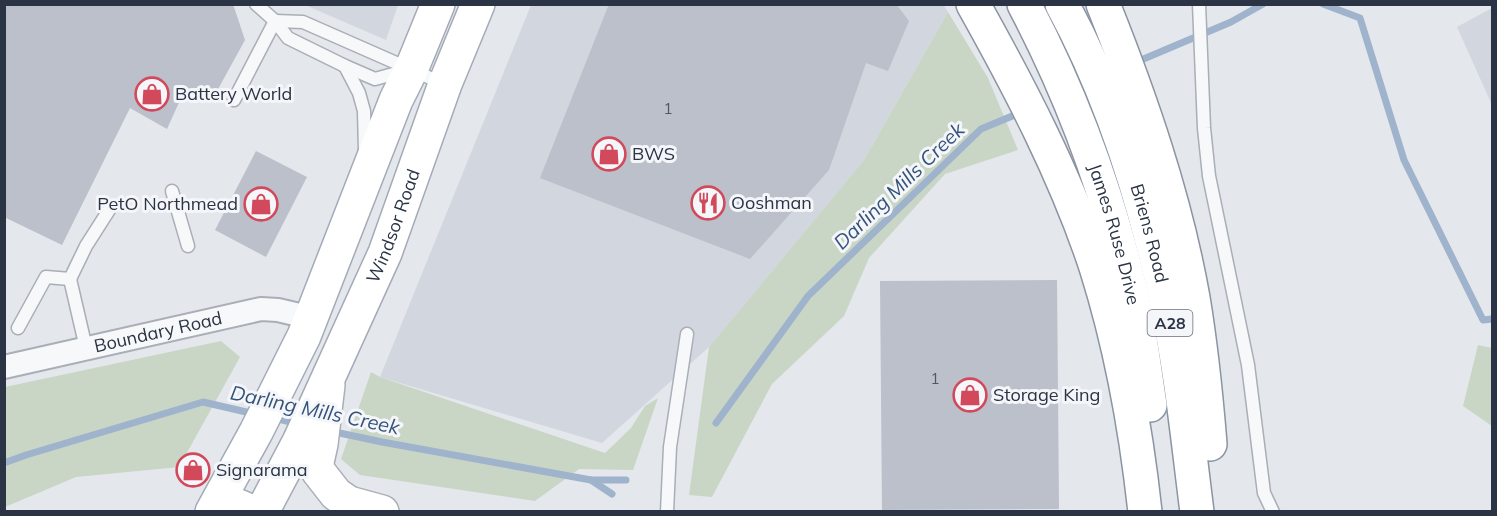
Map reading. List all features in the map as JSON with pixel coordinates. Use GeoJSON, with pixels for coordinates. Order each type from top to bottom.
{"type":"FeatureCollection","features":[{"type":"Feature","properties":{"kind":"main road"},"geometry":{"type":"LineString","coordinates":[[252,512],[216,505],[288,371],[312,318],[396,100],[438,4]]}},
{"type":"Feature","properties":{"kind":"main road","name":"Windsor Road"},"geometry":{"type":"LineString","coordinates":[[262,512],[310,443],[326,384],[386,253],[445,84],[478,4]]}},
{"type":"Feature","properties":{"kind":"main road"},"geometry":{"type":"LineString","coordinates":[[973,4],[995,43],[1056,167],[1096,267],[1114,335],[1138,456],[1145,512]]}},
{"type":"Feature","properties":{"kind":"main road"},"geometry":{"type":"LineString","coordinates":[[1103,4],[1135,134],[1176,220],[1193,297],[1205,381],[1214,512]]}},
{"type":"Feature","properties":{"kind":"main road","name":"Briens Road"},"geometry":{"type":"LineString","coordinates":[[1064,8],[1094,74],[1135,134],[1148,223],[1181,382],[1197,512]]}},
{"type":"Feature","properties":{"kind":"main road","name":"James Ruse Drive"},"geometry":{"type":"LineString","coordinates":[[1029,15],[1065,88],[1113,225],[1134,305],[1154,427],[1162,512]]}},
{"type":"Feature","properties":{"kind":"main road"},"geometry":{"type":"LineString","coordinates":[[310,443],[318,471],[336,494],[349,503],[382,512]]}},
{"type":"Feature","properties":{"kind":"street","name":"Boundary Road"},"geometry":{"type":"LineString","coordinates":[[4,367],[261,309],[278,310],[312,318]]}},
{"type":"Feature","properties":{"kind":"lane"},"geometry":{"type":"LineString","coordinates":[[256,4],[275,21],[288,38],[375,79],[411,70]]}},
{"type":"Feature","properties":{"kind":"lane"},"geometry":{"type":"LineString","coordinates":[[1199,4],[1204,128],[1209,176],[1248,365],[1264,493],[1269,508],[1273,512]]}},
{"type":"Feature","properties":{"kind":"lane"},"geometry":{"type":"LineString","coordinates":[[275,21],[303,22],[445,84]]}},
{"type":"Feature","properties":{"kind":"lane"},"geometry":{"type":"LineString","coordinates":[[234,100],[275,21]]}},
{"type":"Feature","properties":{"kind":"lane"},"geometry":{"type":"LineString","coordinates":[[345,66],[359,93],[364,111],[366,176]]}},
{"type":"Feature","properties":{"kind":"lane"},"geometry":{"type":"LineString","coordinates":[[172,191],[188,246]]}},
{"type":"Feature","properties":{"kind":"lane"},"geometry":{"type":"LineString","coordinates":[[86,348],[70,279],[86,246],[109,210]]}},
{"type":"Feature","properties":{"kind":"lane"},"geometry":{"type":"LineString","coordinates":[[18,328],[46,277],[70,279]]}},
{"type":"Feature","properties":{"kind":"lane"},"geometry":{"type":"LineString","coordinates":[[667,512],[670,447],[687,334]]}},
{"type":"Feature","properties":{"kind":"shaded area"},"geometry":{"type":"Polygon","coordinates":[[[943,4],[948,12],[864,160],[709,347],[602,443],[380,377],[531,5],[943,4]]]}},
{"type":"Feature","properties":{"kind":"shaded area"},"geometry":{"type":"Polygon","coordinates":[[[305,5],[398,5],[386,40],[305,5]]]}},
{"type":"Feature","properties":{"kind":"shaded area"},"geometry":{"type":"Polygon","coordinates":[[[1492,8],[1492,105],[1457,27],[1492,8]]]}},
{"type":"Feature","properties":{"kind":"green space"},"geometry":{"type":"Polygon","coordinates":[[[948,12],[988,78],[1018,150],[945,174],[869,258],[844,316],[772,384],[712,497],[689,495],[709,347],[864,160],[948,12]]]}},
{"type":"Feature","properties":{"kind":"green space"},"geometry":{"type":"Polygon","coordinates":[[[221,341],[240,357],[179,467],[76,477],[5,507],[5,387],[221,341]]]}},
{"type":"Feature","properties":{"kind":"green space"},"geometry":{"type":"Polygon","coordinates":[[[1478,345],[1492,348],[1492,426],[1463,406],[1478,345]]]}},
{"type":"Feature","properties":{"kind":"green space"},"geometry":{"type":"Polygon","coordinates":[[[371,372],[605,453],[631,428],[645,406],[658,398],[633,470],[579,469],[535,501],[360,475],[341,459],[371,372]]]}},
{"type":"Feature","properties":{"kind":"building"},"geometry":{"type":"Polygon","coordinates":[[[4,4],[233,4],[245,40],[212,100],[186,87],[167,129],[130,108],[62,245],[4,217],[4,4]]]}},
{"type":"Feature","properties":{"kind":"building"},"geometry":{"type":"Polygon","coordinates":[[[609,4],[896,4],[909,21],[888,71],[866,63],[829,170],[750,259],[540,178],[609,4]]]}},
{"type":"Feature","properties":{"kind":"building","name":"PetO Northmead"},"geometry":{"type":"Polygon","coordinates":[[[256,151],[307,177],[266,257],[215,230],[256,151]]]}},
{"type":"Feature","properties":{"kind":"building","name":"Storage King"},"geometry":{"type":"Polygon","coordinates":[[[1057,280],[1059,509],[882,510],[880,281],[1057,280]]]}},
{"type":"Feature","properties":{"kind":"waterway","name":"Darling Mills Creek"},"geometry":{"type":"LineString","coordinates":[[1134,63],[1231,22],[1263,4]]}},
{"type":"Feature","properties":{"kind":"waterway","name":"Darling Mills Creek"},"geometry":{"type":"LineString","coordinates":[[1323,4],[1360,18],[1404,160],[1483,320],[1492,319]]}},
{"type":"Feature","properties":{"kind":"waterway","name":"Darling Mills Creek"},"geometry":{"type":"LineString","coordinates":[[716,423],[808,296],[981,129],[1022,112]]}},
{"type":"Feature","properties":{"kind":"waterway","name":"Darling Mills Creek"},"geometry":{"type":"LineString","coordinates":[[4,463],[203,402],[255,414]]}},
{"type":"Feature","properties":{"kind":"waterway","name":"Darling Mills Creek"},"geometry":{"type":"LineString","coordinates":[[274,418],[299,424]]}},
{"type":"Feature","properties":{"kind":"waterway","name":"Darling Mills Creek"},"geometry":{"type":"LineString","coordinates":[[330,431],[591,480],[626,480]]}},
{"type":"Feature","properties":{"kind":"waterway"},"geometry":{"type":"LineString","coordinates":[[591,480],[612,494]]}},
{"type":"Feature","properties":{"kind":"place","name":"Battery World"},"geometry":{"type":"Point","coordinates":[152,94]}},
{"type":"Feature","properties":{"kind":"place","name":"BWS"},"geometry":{"type":"Point","coordinates":[609,154]}},
{"type":"Feature","properties":{"kind":"place","name":"Ooshman"},"geometry":{"type":"Point","coordinates":[708,203]}},
{"type":"Feature","properties":{"kind":"place","name":"PetO Northmead"},"geometry":{"type":"Point","coordinates":[261,204]}},
{"type":"Feature","properties":{"kind":"place","name":"Storage King"},"geometry":{"type":"Point","coordinates":[970,395]}},
{"type":"Feature","properties":{"kind":"place","name":"Signarama"},"geometry":{"type":"Point","coordinates":[193,470]}}]}
